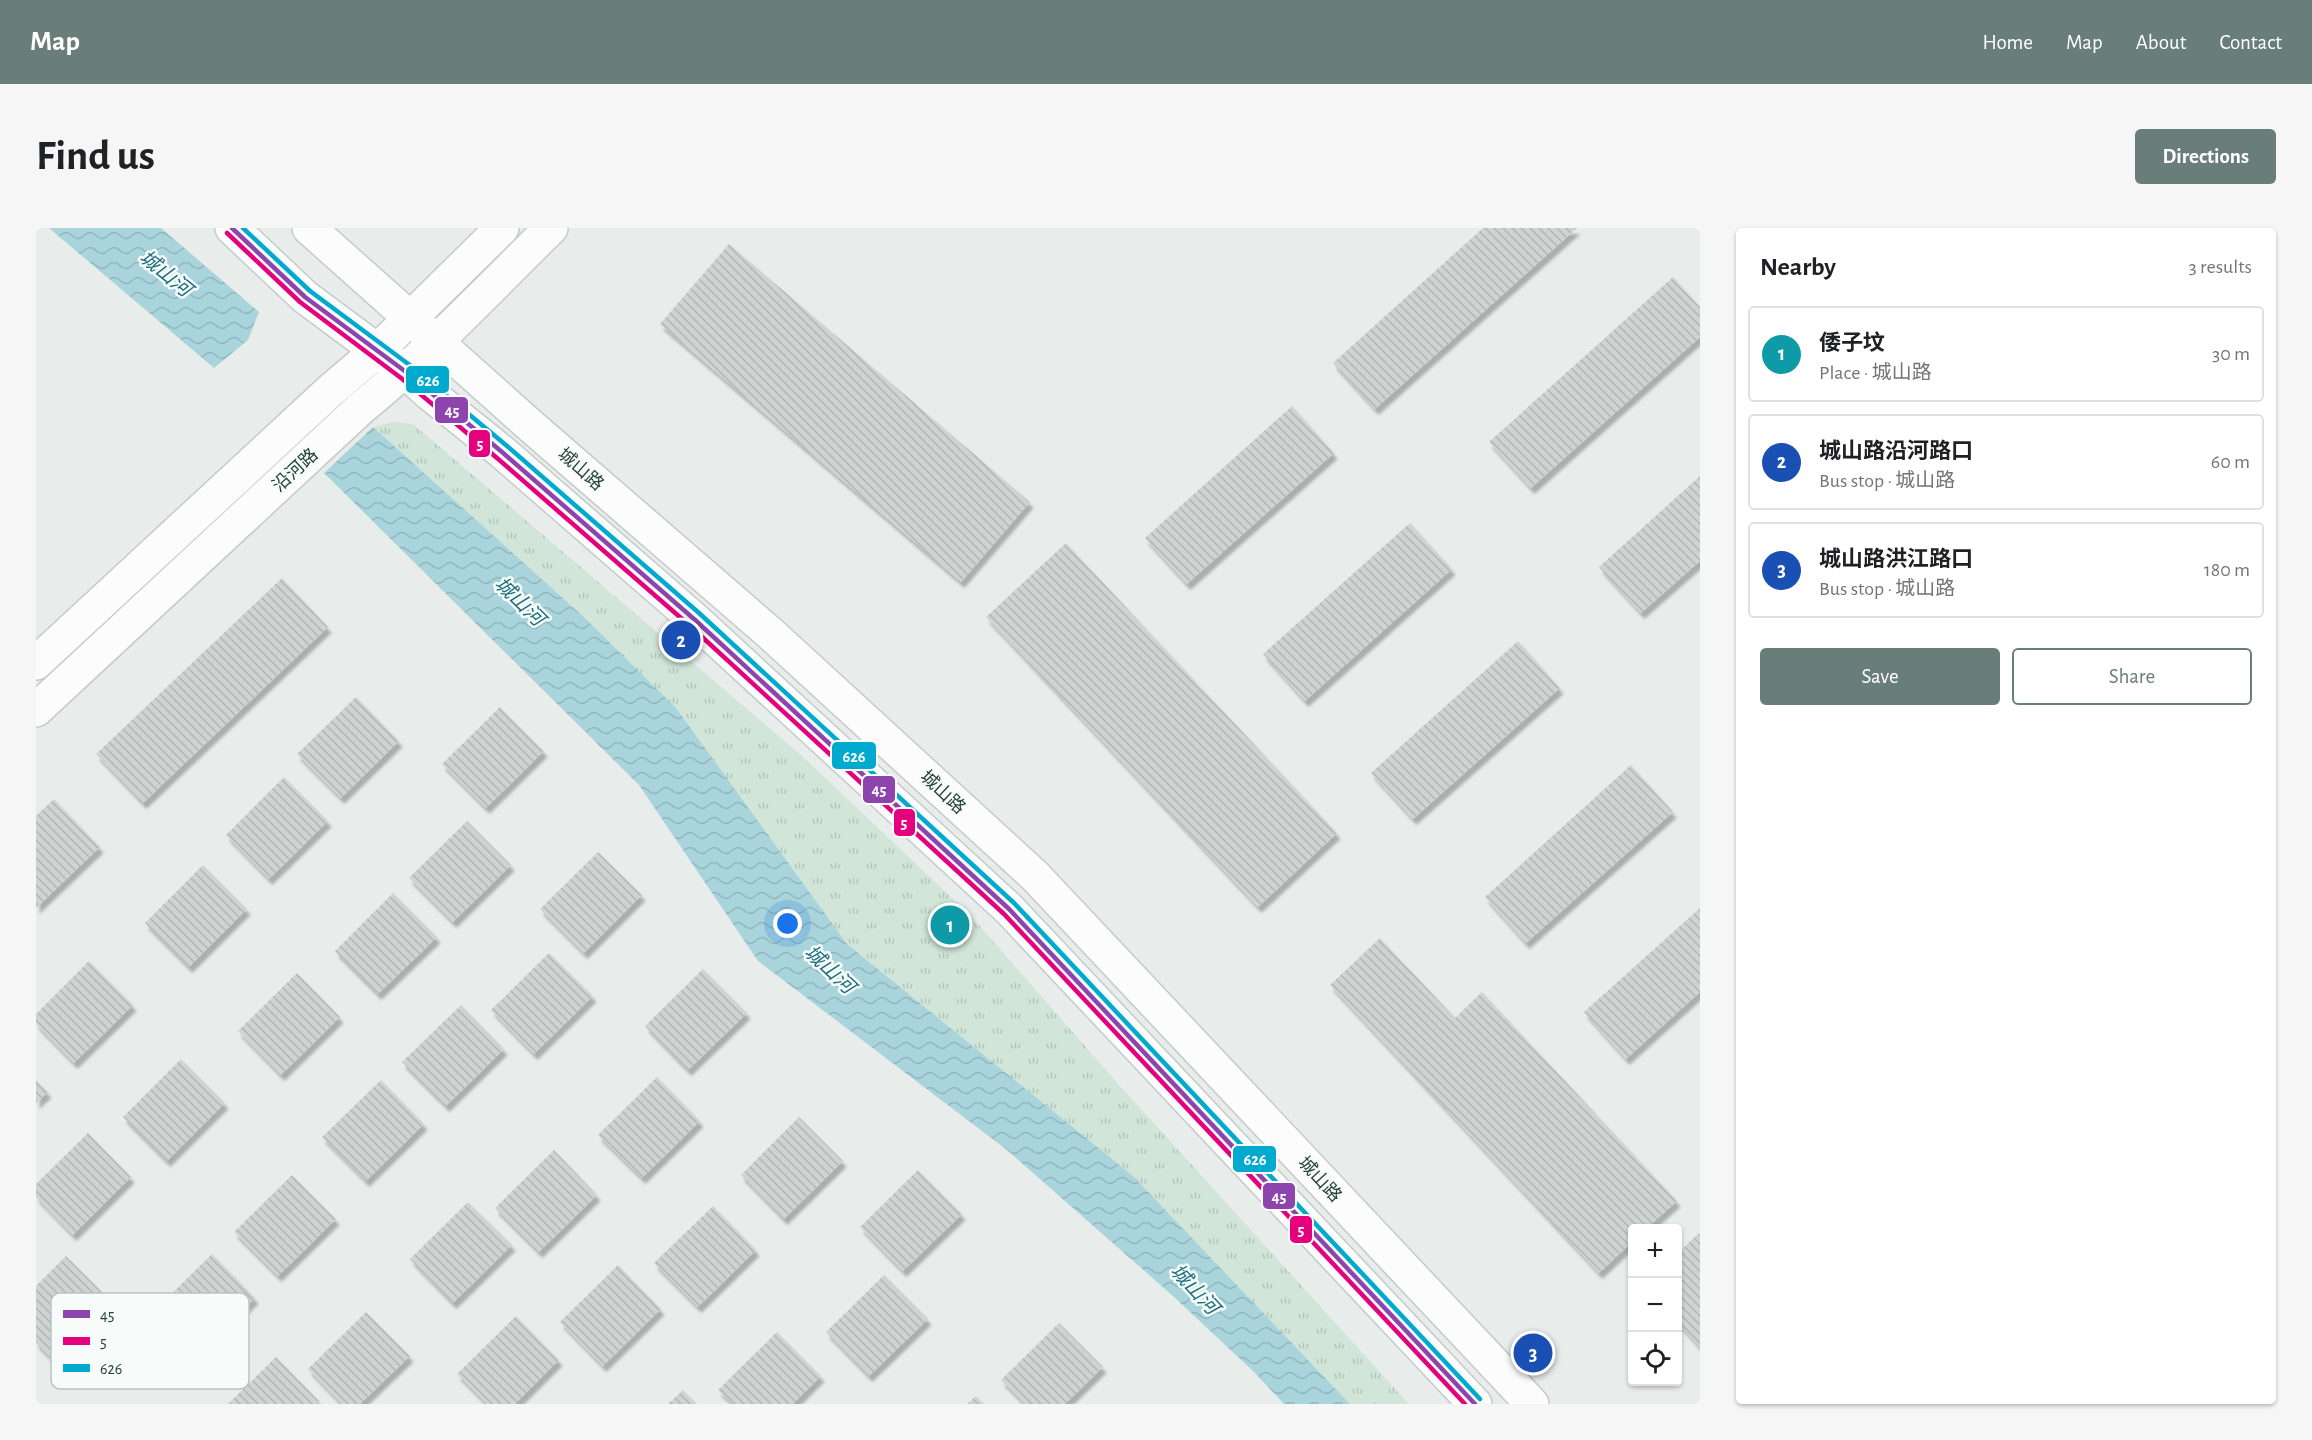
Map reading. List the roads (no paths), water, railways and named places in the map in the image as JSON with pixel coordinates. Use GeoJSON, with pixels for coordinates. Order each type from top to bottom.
{"type":"FeatureCollection","features":[{"type":"Feature","properties":{"kind":"main road"},"geometry":{"type":"LineString","coordinates":[[232,228],[305,297],[406,372],[694,619],[1009,909],[1475,1404]]}},
{"type":"Feature","properties":{"kind":"main road","name":"城山路"},"geometry":{"type":"LineString","coordinates":[[309,228],[771,634],[1035,876],[1532,1404]]}},
{"type":"Feature","properties":{"kind":"main road","name":"沿河路"},"geometry":{"type":"LineString","coordinates":[[36,663],[331,390],[378,350],[502,228]]}},
{"type":"Feature","properties":{"kind":"main road","name":"沿河路"},"geometry":{"type":"LineString","coordinates":[[36,710],[361,408],[406,372],[551,228]]}},
{"type":"Feature","properties":{"kind":"water","name":"城山河"},"geometry":{"type":"Polygon","coordinates":[[[49,228],[161,228],[259,312],[248,340],[214,368],[49,228]]]}},
{"type":"Feature","properties":{"kind":"water","name":"城山河"},"geometry":{"type":"Polygon","coordinates":[[[373,427],[587,620],[676,708],[847,944],[1133,1176],[1350,1404],[1284,1404],[1254,1372],[1173,1296],[1007,1150],[758,961],[639,785],[324,473],[373,427]]]}},
{"type":"Feature","properties":{"kind":"place","name":"城山路沿河路口"},"geometry":{"type":"Point","coordinates":[681,640]}},
{"type":"Feature","properties":{"kind":"place","name":"倭子坟"},"geometry":{"type":"Point","coordinates":[950,925]}},
{"type":"Feature","properties":{"kind":"place","name":"城山路洪江路口"},"geometry":{"type":"Point","coordinates":[1533,1353]}}]}
